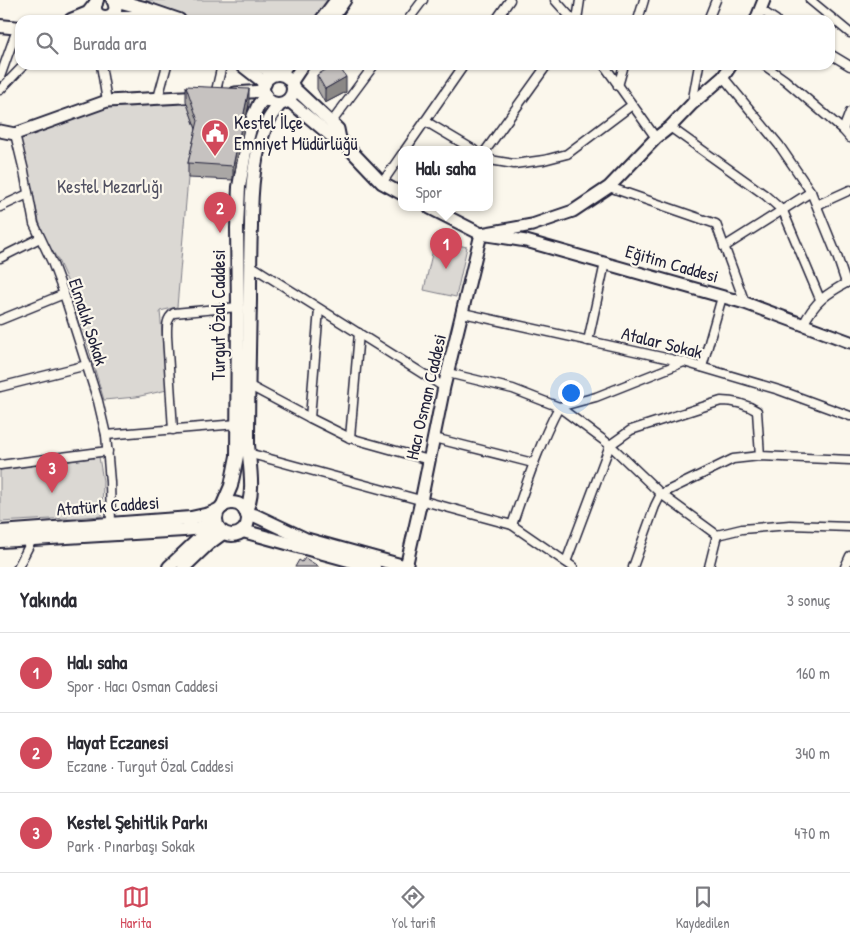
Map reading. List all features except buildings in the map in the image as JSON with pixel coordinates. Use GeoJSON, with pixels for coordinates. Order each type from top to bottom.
{"type":"FeatureCollection","features":[{"type":"Feature","properties":{"kind":"main road"},"geometry":{"type":"LineString","coordinates":[[110,15],[116,10],[114,0],[127,2],[164,15]]}},
{"type":"Feature","properties":{"kind":"main road"},"geometry":{"type":"LineString","coordinates":[[325,15],[336,0]]}},
{"type":"Feature","properties":{"kind":"main road"},"geometry":{"type":"LineString","coordinates":[[334,15],[344,0]]}},
{"type":"Feature","properties":{"kind":"main road"},"geometry":{"type":"LineString","coordinates":[[96,1],[96,12],[99,15]]}},
{"type":"Feature","properties":{"kind":"main road"},"geometry":{"type":"LineString","coordinates":[[83,15],[88,13],[96,1]]}},
{"type":"Feature","properties":{"kind":"main road"},"geometry":{"type":"LineString","coordinates":[[0,26],[15,31]]}},
{"type":"Feature","properties":{"kind":"main road"},"geometry":{"type":"LineString","coordinates":[[0,34],[15,32]]}},
{"type":"Feature","properties":{"kind":"main road"},"geometry":{"type":"LineString","coordinates":[[247,70],[265,90],[271,102],[284,102],[331,136],[340,139],[382,183],[398,192]]}},
{"type":"Feature","properties":{"kind":"main road"},"geometry":{"type":"LineString","coordinates":[[284,102],[291,96],[292,85],[300,70]]}},
{"type":"Feature","properties":{"kind":"main road"},"geometry":{"type":"LineString","coordinates":[[481,234],[532,225],[573,211],[609,187],[656,138],[723,77],[728,70]]}},
{"type":"Feature","properties":{"kind":"main road"},"geometry":{"type":"LineString","coordinates":[[265,90],[271,76],[281,71],[292,85],[338,130],[340,139]]}},
{"type":"Feature","properties":{"kind":"main road"},"geometry":{"type":"LineString","coordinates":[[0,131],[15,134],[107,101],[215,95],[265,90]]}},
{"type":"Feature","properties":{"kind":"main road","name":"Turgut Özal Caddesi"},"geometry":{"type":"LineString","coordinates":[[219,520],[231,486],[237,456],[238,308],[236,244],[239,187],[253,117],[265,90]]}},
{"type":"Feature","properties":{"kind":"main road","name":"Turgut Özal Caddesi"},"geometry":{"type":"LineString","coordinates":[[246,513],[249,504],[251,470],[248,453],[248,385],[252,188],[255,162],[262,137],[269,119],[284,102]]}},
{"type":"Feature","properties":{"kind":"main road","name":"Eğitim Caddesi"},"geometry":{"type":"LineString","coordinates":[[436,211],[481,234],[526,241],[745,303],[850,342]]}},
{"type":"Feature","properties":{"kind":"main road","name":"Hacı Osman Caddesi"},"geometry":{"type":"LineString","coordinates":[[406,567],[422,501],[444,387],[481,234]]}},
{"type":"Feature","properties":{"kind":"main road"},"geometry":{"type":"LineString","coordinates":[[184,567],[208,544],[219,520],[227,504],[242,507],[246,513],[247,522],[246,527],[242,531],[233,535],[219,520]]}},
{"type":"Feature","properties":{"kind":"main road"},"geometry":{"type":"LineString","coordinates":[[246,513],[305,539],[367,562]]}},
{"type":"Feature","properties":{"kind":"main road","name":"Atatürk Caddesi"},"geometry":{"type":"LineString","coordinates":[[0,541],[111,523],[191,518],[209,514],[219,520]]}},
{"type":"Feature","properties":{"kind":"main road"},"geometry":{"type":"LineString","coordinates":[[168,567],[219,520]]}},
{"type":"Feature","properties":{"kind":"main road","name":"Atatürk Caddesi"},"geometry":{"type":"LineString","coordinates":[[0,532],[34,534],[184,530],[199,528],[219,520]]}},
{"type":"Feature","properties":{"kind":"main road"},"geometry":{"type":"LineString","coordinates":[[242,531],[367,562],[406,567]]}},
{"type":"Feature","properties":{"kind":"street"},"geometry":{"type":"LineString","coordinates":[[412,15],[423,0]]}},
{"type":"Feature","properties":{"kind":"street"},"geometry":{"type":"LineString","coordinates":[[500,15],[510,0]]}},
{"type":"Feature","properties":{"kind":"street"},"geometry":{"type":"LineString","coordinates":[[555,0],[568,15]]}},
{"type":"Feature","properties":{"kind":"street"},"geometry":{"type":"LineString","coordinates":[[578,15],[580,0]]}},
{"type":"Feature","properties":{"kind":"street"},"geometry":{"type":"LineString","coordinates":[[640,15],[644,0]]}},
{"type":"Feature","properties":{"kind":"street"},"geometry":{"type":"LineString","coordinates":[[710,15],[716,0]]}},
{"type":"Feature","properties":{"kind":"street"},"geometry":{"type":"LineString","coordinates":[[810,0],[828,15]]}},
{"type":"Feature","properties":{"kind":"street"},"geometry":{"type":"LineString","coordinates":[[835,21],[850,34]]}},
{"type":"Feature","properties":{"kind":"street"},"geometry":{"type":"LineString","coordinates":[[0,77],[15,40]]}},
{"type":"Feature","properties":{"kind":"street"},"geometry":{"type":"LineString","coordinates":[[835,57],[850,66]]}},
{"type":"Feature","properties":{"kind":"street"},"geometry":{"type":"LineString","coordinates":[[0,90],[19,70]]}},
{"type":"Feature","properties":{"kind":"street"},"geometry":{"type":"LineString","coordinates":[[102,70],[107,101]]}},
{"type":"Feature","properties":{"kind":"street"},"geometry":{"type":"LineString","coordinates":[[158,98],[166,70]]}},
{"type":"Feature","properties":{"kind":"street"},"geometry":{"type":"LineString","coordinates":[[215,95],[221,70]]}},
{"type":"Feature","properties":{"kind":"street"},"geometry":{"type":"LineString","coordinates":[[331,123],[370,70]]}},
{"type":"Feature","properties":{"kind":"street"},"geometry":{"type":"LineString","coordinates":[[408,146],[461,70]]}},
{"type":"Feature","properties":{"kind":"street"},"geometry":{"type":"LineString","coordinates":[[489,146],[543,70]]}},
{"type":"Feature","properties":{"kind":"street"},"geometry":{"type":"LineString","coordinates":[[607,70],[656,138]]}},
{"type":"Feature","properties":{"kind":"street"},"geometry":{"type":"LineString","coordinates":[[618,86],[623,70]]}},
{"type":"Feature","properties":{"kind":"street"},"geometry":{"type":"LineString","coordinates":[[692,104],[698,70]]}},
{"type":"Feature","properties":{"kind":"street"},"geometry":{"type":"LineString","coordinates":[[771,70],[785,80],[850,138]]}},
{"type":"Feature","properties":{"kind":"street"},"geometry":{"type":"LineString","coordinates":[[723,77],[778,145],[812,192],[848,282],[820,299],[803,325]]}},
{"type":"Feature","properties":{"kind":"street"},"geometry":{"type":"LineString","coordinates":[[493,160],[514,164],[544,160],[567,154],[632,105]]}},
{"type":"Feature","properties":{"kind":"street"},"geometry":{"type":"LineString","coordinates":[[843,130],[850,112]]}},
{"type":"Feature","properties":{"kind":"street"},"geometry":{"type":"LineString","coordinates":[[425,121],[467,146]]}},
{"type":"Feature","properties":{"kind":"street"},"geometry":{"type":"LineString","coordinates":[[670,127],[766,195],[783,211],[820,299]]}},
{"type":"Feature","properties":{"kind":"street","name":"Elmalık Sokak"},"geometry":{"type":"LineString","coordinates":[[15,134],[34,224],[52,262],[64,294],[87,365],[106,435],[111,523]]}},
{"type":"Feature","properties":{"kind":"street"},"geometry":{"type":"LineString","coordinates":[[382,183],[398,160]]}},
{"type":"Feature","properties":{"kind":"street"},"geometry":{"type":"LineString","coordinates":[[609,187],[716,224],[745,303]]}},
{"type":"Feature","properties":{"kind":"street"},"geometry":{"type":"LineString","coordinates":[[817,205],[850,190]]}},
{"type":"Feature","properties":{"kind":"street"},"geometry":{"type":"LineString","coordinates":[[724,247],[812,192]]}},
{"type":"Feature","properties":{"kind":"street"},"geometry":{"type":"LineString","coordinates":[[0,207],[28,194]]}},
{"type":"Feature","properties":{"kind":"street"},"geometry":{"type":"LineString","coordinates":[[0,258],[40,238]]}},
{"type":"Feature","properties":{"kind":"street"},"geometry":{"type":"LineString","coordinates":[[588,341],[604,263]]}},
{"type":"Feature","properties":{"kind":"street"},"geometry":{"type":"LineString","coordinates":[[250,265],[444,387]]}},
{"type":"Feature","properties":{"kind":"street"},"geometry":{"type":"LineString","coordinates":[[0,320],[64,294]]}},
{"type":"Feature","properties":{"kind":"street"},"geometry":{"type":"LineString","coordinates":[[702,367],[722,297]]}},
{"type":"Feature","properties":{"kind":"street"},"geometry":{"type":"LineString","coordinates":[[173,430],[166,322],[174,313],[238,308]]}},
{"type":"Feature","properties":{"kind":"street"},"geometry":{"type":"LineString","coordinates":[[310,418],[319,309]]}},
{"type":"Feature","properties":{"kind":"street","name":"Atalar Sokak"},"geometry":{"type":"LineString","coordinates":[[463,313],[684,362],[778,390],[850,416]]}},
{"type":"Feature","properties":{"kind":"street"},"geometry":{"type":"LineString","coordinates":[[350,438],[359,333]]}},
{"type":"Feature","properties":{"kind":"street"},"geometry":{"type":"LineString","coordinates":[[558,406],[596,397],[684,362]]}},
{"type":"Feature","properties":{"kind":"street"},"geometry":{"type":"LineString","coordinates":[[0,387],[87,365]]}},
{"type":"Feature","properties":{"kind":"street"},"geometry":{"type":"LineString","coordinates":[[448,373],[513,389],[558,406],[610,445],[661,494],[717,535],[742,529],[790,525],[850,527]]}},
{"type":"Feature","properties":{"kind":"street"},"geometry":{"type":"LineString","coordinates":[[248,385],[350,438],[429,460]]}},
{"type":"Feature","properties":{"kind":"street"},"geometry":{"type":"LineString","coordinates":[[248,453],[512,525],[570,565],[610,445],[631,430],[721,401],[730,401],[757,410],[760,456]]}},
{"type":"Feature","properties":{"kind":"street"},"geometry":{"type":"LineString","coordinates":[[512,525],[534,463],[558,406]]}},
{"type":"Feature","properties":{"kind":"street"},"geometry":{"type":"LineString","coordinates":[[106,435],[237,424]]}},
{"type":"Feature","properties":{"kind":"street"},"geometry":{"type":"LineString","coordinates":[[434,438],[534,463]]}},
{"type":"Feature","properties":{"kind":"street"},"geometry":{"type":"LineString","coordinates":[[0,465],[108,451]]}},
{"type":"Feature","properties":{"kind":"street"},"geometry":{"type":"LineString","coordinates":[[633,567],[661,494],[733,459],[760,456],[850,460]]}},
{"type":"Feature","properties":{"kind":"street"},"geometry":{"type":"LineString","coordinates":[[18,567],[34,534]]}},
{"type":"Feature","properties":{"kind":"street"},"geometry":{"type":"LineString","coordinates":[[709,567],[717,535]]}},
{"type":"Feature","properties":{"kind":"street"},"geometry":{"type":"LineString","coordinates":[[845,567],[850,556]]}},
{"type":"Feature","properties":{"kind":"green space"},"geometry":{"type":"Polygon","coordinates":[[[145,0],[329,0],[318,15],[181,15],[145,0]]]}},
{"type":"Feature","properties":{"kind":"green space","name":"Kestel Mezarlığı"},"geometry":{"type":"Polygon","coordinates":[[[186,101],[198,135],[188,178],[177,307],[160,311],[167,390],[136,397],[104,400],[70,287],[57,258],[45,240],[20,138],[108,105],[186,101]]]}},
{"type":"Feature","properties":{"kind":"green space"},"geometry":{"type":"Polygon","coordinates":[[[435,240],[467,247],[456,297],[424,290],[435,240]]]}},
{"type":"Feature","properties":{"kind":"green space"},"geometry":{"type":"Polygon","coordinates":[[[99,457],[103,481],[102,516],[0,522],[0,470],[99,457]]]}},
{"type":"Feature","properties":{"kind":"place","name":"Kestel İlçe Emniyet Müdürlüğü"},"geometry":{"type":"Point","coordinates":[215,157]}},
{"type":"Feature","properties":{"kind":"place","name":"Hayat Eczanesi"},"geometry":{"type":"Point","coordinates":[220,233]}},
{"type":"Feature","properties":{"kind":"place","name":"Halı saha"},"geometry":{"type":"Point","coordinates":[446,269]}},
{"type":"Feature","properties":{"kind":"place","name":"Kestel Şehitlik Parkı"},"geometry":{"type":"Point","coordinates":[52,493]}}]}
